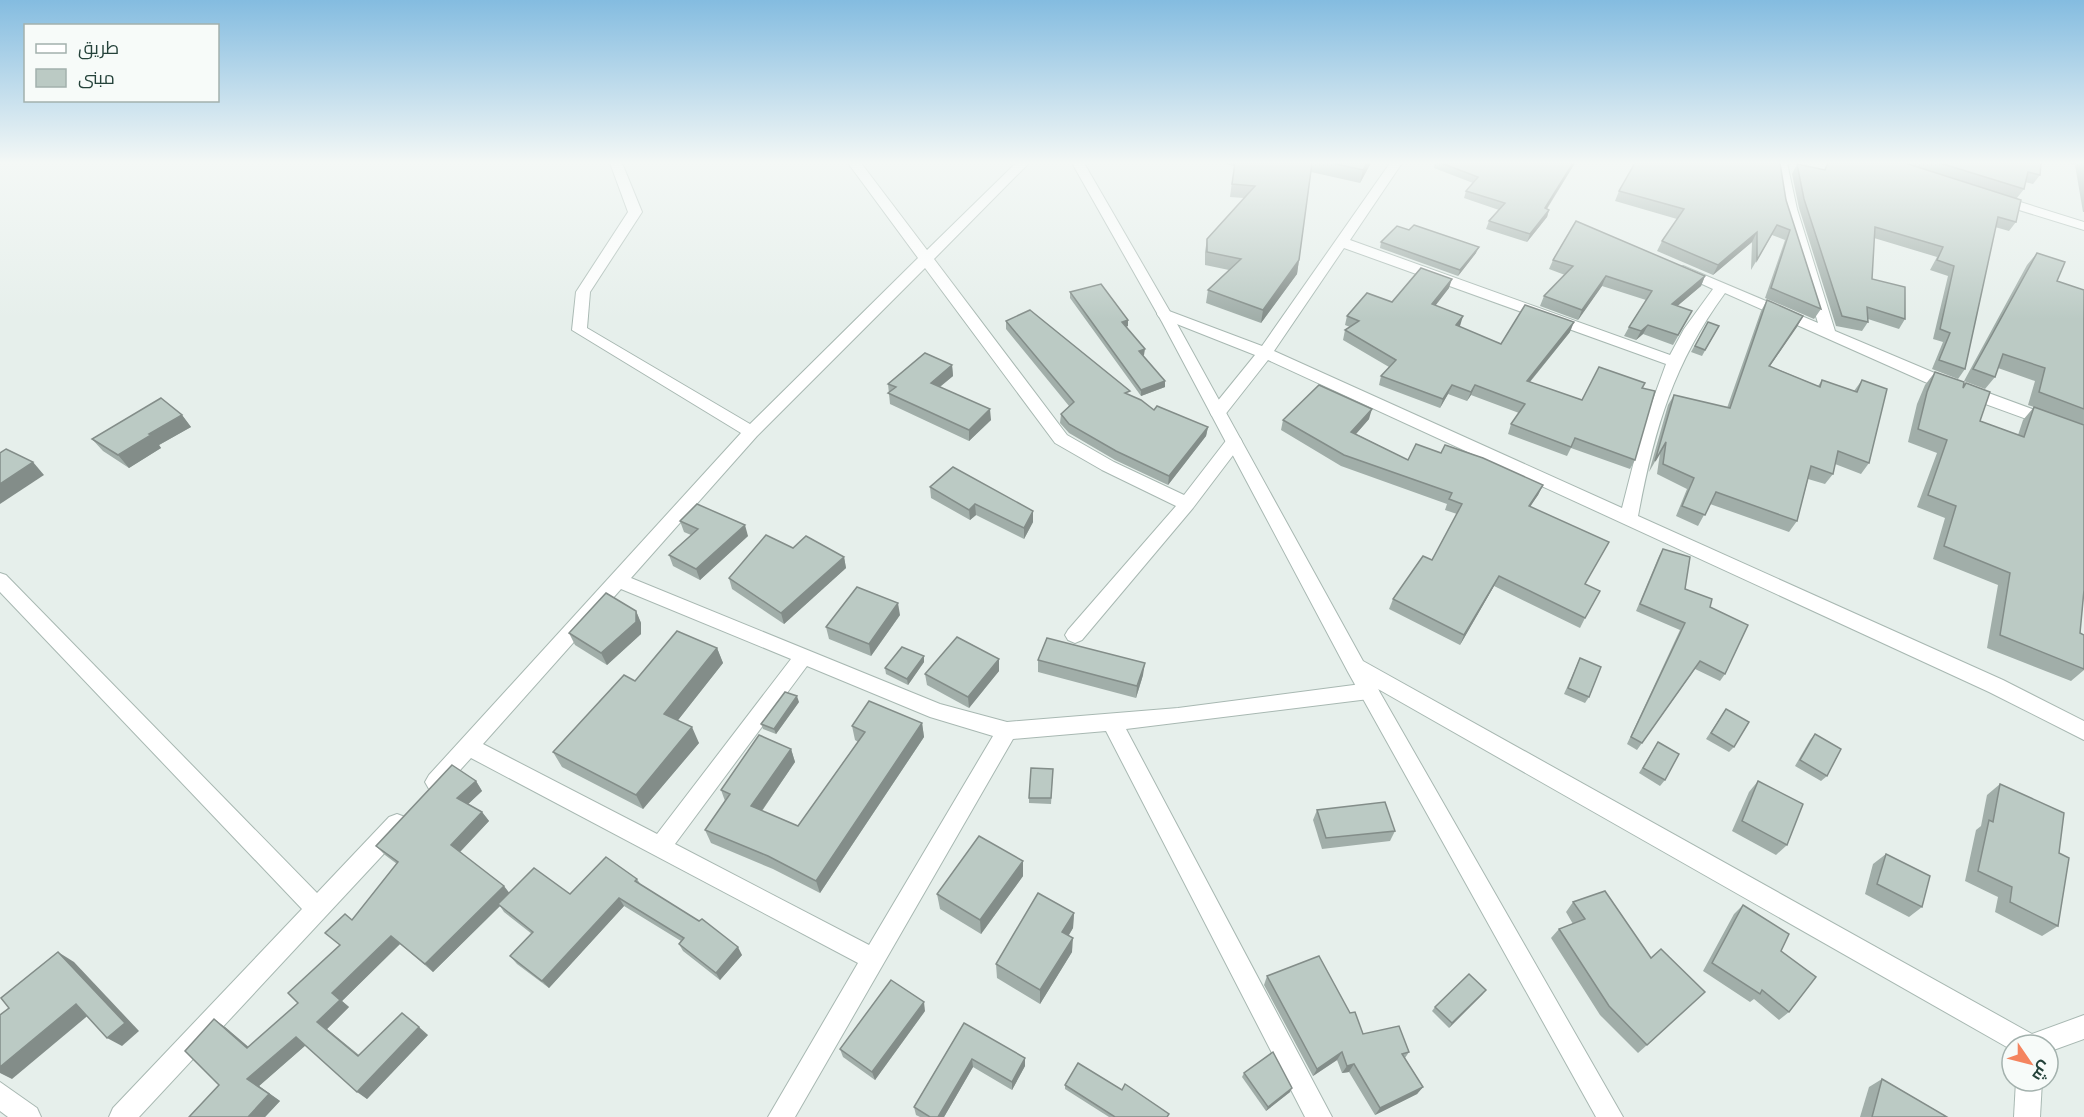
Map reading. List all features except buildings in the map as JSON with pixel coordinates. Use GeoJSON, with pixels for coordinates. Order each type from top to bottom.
{"type":"FeatureCollection","features":[{"type":"Feature","properties":{"kind":"street"},"geometry":{"type":"LineString","coordinates":[[633,215],[583,292],[579,330],[751,432]]}},
{"type":"Feature","properties":{"kind":"street"},"geometry":{"type":"LineString","coordinates":[[893,215],[1061,439],[1108,466],[1187,504]]}},
{"type":"Feature","properties":{"kind":"street"},"geometry":{"type":"LineString","coordinates":[[122,1117],[470,747],[751,432],[970,215]]}},
{"type":"Feature","properties":{"kind":"street"},"geometry":{"type":"LineString","coordinates":[[1108,215],[1218,412],[1368,691],[1610,1117]]}},
{"type":"Feature","properties":{"kind":"street"},"geometry":{"type":"LineString","coordinates":[[1218,412],[1265,353],[1359,215]]}},
{"type":"Feature","properties":{"kind":"street"},"geometry":{"type":"LineString","coordinates":[[1792,215],[1829,335]]}},
{"type":"Feature","properties":{"kind":"street"},"geometry":{"type":"LineString","coordinates":[[2052,215],[2084,225]]}},
{"type":"Feature","properties":{"kind":"street"},"geometry":{"type":"LineString","coordinates":[[1341,242],[1676,362]]}},
{"type":"Feature","properties":{"kind":"street"},"geometry":{"type":"LineString","coordinates":[[1667,263],[1931,378],[2084,434]]}},
{"type":"Feature","properties":{"kind":"street"},"geometry":{"type":"LineString","coordinates":[[1629,519],[1639,461],[1684,342],[1722,287]]}},
{"type":"Feature","properties":{"kind":"street"},"geometry":{"type":"LineString","coordinates":[[1164,314],[1265,353],[1996,686],[2084,731]]}},
{"type":"Feature","properties":{"kind":"street"},"geometry":{"type":"LineString","coordinates":[[1075,635],[1187,504],[1234,442]]}},
{"type":"Feature","properties":{"kind":"street"},"geometry":{"type":"LineString","coordinates":[[0,580],[317,909]]}},
{"type":"Feature","properties":{"kind":"street"},"geometry":{"type":"LineString","coordinates":[[618,580],[937,711],[1007,731],[1178,716],[1368,691]]}},
{"type":"Feature","properties":{"kind":"street"},"geometry":{"type":"LineString","coordinates":[[660,847],[804,656]]}},
{"type":"Feature","properties":{"kind":"street"},"geometry":{"type":"LineString","coordinates":[[1355,666],[2007,1033]]}},
{"type":"Feature","properties":{"kind":"street"},"geometry":{"type":"LineString","coordinates":[[1112,722],[1319,1117]]}},
{"type":"Feature","properties":{"kind":"street"},"geometry":{"type":"LineString","coordinates":[[781,1117],[1007,731]]}},
{"type":"Feature","properties":{"kind":"street"},"geometry":{"type":"LineString","coordinates":[[470,747],[873,959]]}},
{"type":"Feature","properties":{"kind":"street"},"geometry":{"type":"LineString","coordinates":[[2060,1036],[2084,1027]]}},
{"type":"Feature","properties":{"kind":"street"},"geometry":{"type":"LineString","coordinates":[[2027,1117],[2028,1093]]}},
{"type":"Feature","properties":{"kind":"street"},"geometry":{"type":"LineString","coordinates":[[0,1095],[28,1117]]}}]}
